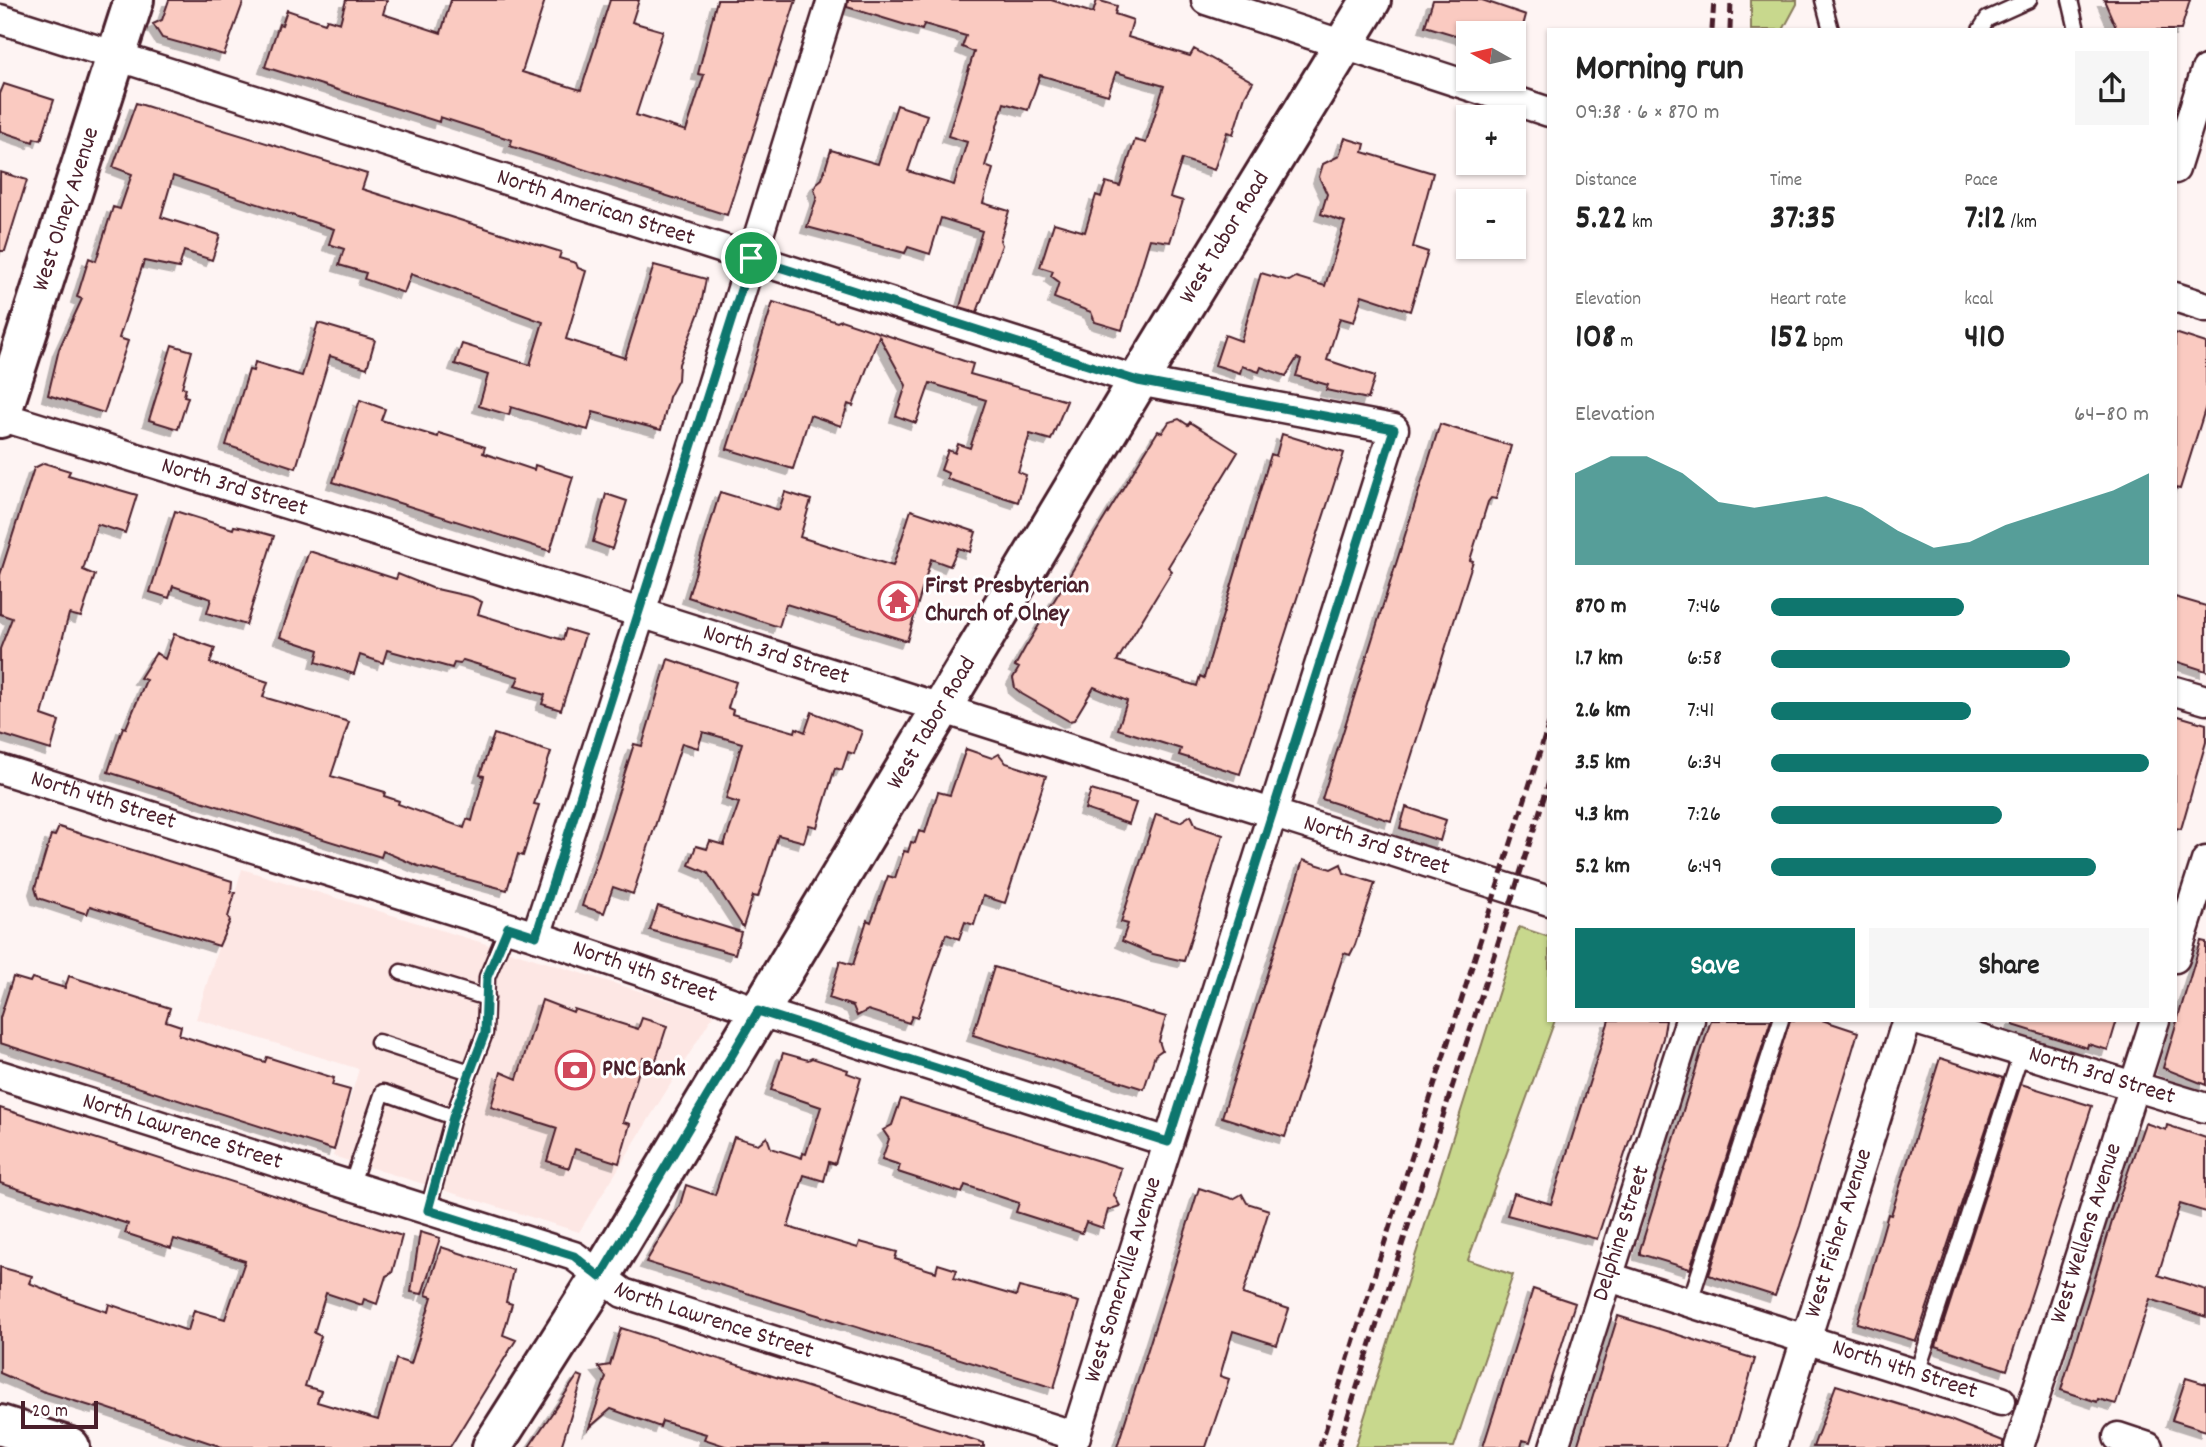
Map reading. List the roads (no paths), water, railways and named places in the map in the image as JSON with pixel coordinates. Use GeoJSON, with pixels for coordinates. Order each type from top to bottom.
{"type":"FeatureCollection","features":[{"type":"Feature","properties":{"kind":"street","name":"West Olney Avenue"},"geometry":{"type":"LineString","coordinates":[[0,417],[134,0]]}},
{"type":"Feature","properties":{"kind":"street"},"geometry":{"type":"LineString","coordinates":[[536,936],[641,613],[832,0]]}},
{"type":"Feature","properties":{"kind":"street"},"geometry":{"type":"LineString","coordinates":[[1206,0],[1547,111]]}},
{"type":"Feature","properties":{"kind":"street","name":"West Tabor Road"},"geometry":{"type":"LineString","coordinates":[[492,1447],[600,1277],[1138,381],[1371,0]]}},
{"type":"Feature","properties":{"kind":"street","name":"North American Street"},"geometry":{"type":"LineString","coordinates":[[0,19],[1138,381],[1394,429],[1393,434]]}},
{"type":"Feature","properties":{"kind":"street"},"geometry":{"type":"LineString","coordinates":[[2177,163],[2206,70]]}},
{"type":"Feature","properties":{"kind":"street"},"geometry":{"type":"LineString","coordinates":[[2177,299],[2206,307]]}},
{"type":"Feature","properties":{"kind":"street","name":"North 3rd Street"},"geometry":{"type":"LineString","coordinates":[[0,417],[641,613],[1547,900]]}},
{"type":"Feature","properties":{"kind":"street","name":"West Somerville Avenue"},"geometry":{"type":"LineString","coordinates":[[1074,1442],[1393,434]]}},
{"type":"Feature","properties":{"kind":"street"},"geometry":{"type":"LineString","coordinates":[[2177,692],[2206,700]]}},
{"type":"Feature","properties":{"kind":"street","name":"North 4th Street"},"geometry":{"type":"LineString","coordinates":[[0,769],[508,927],[758,1011],[1168,1142]]}},
{"type":"Feature","properties":{"kind":"street"},"geometry":{"type":"LineString","coordinates":[[2177,952],[2206,861]]}},
{"type":"Feature","properties":{"kind":"street","name":"Delphine Street"},"geometry":{"type":"LineString","coordinates":[[1554,1447],[1689,1022]]}},
{"type":"Feature","properties":{"kind":"street","name":"West Fisher Avenue"},"geometry":{"type":"LineString","coordinates":[[1772,1447],[1906,1022]]}},
{"type":"Feature","properties":{"kind":"street","name":"North 3rd Street"},"geometry":{"type":"LineString","coordinates":[[1923,1022],[2206,1108]]}},
{"type":"Feature","properties":{"kind":"street","name":"West Wellens Avenue"},"geometry":{"type":"LineString","coordinates":[[2019,1447],[2154,1022]]}},
{"type":"Feature","properties":{"kind":"street","name":"North Lawrence Street"},"geometry":{"type":"LineString","coordinates":[[0,1074],[574,1256],[623,1293],[1074,1442]]}},
{"type":"Feature","properties":{"kind":"street","name":"North 4th Street"},"geometry":{"type":"LineString","coordinates":[[1609,1277],[2001,1401]]}},
{"type":"Feature","properties":{"kind":"street"},"geometry":{"type":"LineString","coordinates":[[0,1425],[70,1447]]}},
{"type":"Feature","properties":{"kind":"street"},"geometry":{"type":"LineString","coordinates":[[2118,1437],[2148,1447]]}},
{"type":"Feature","properties":{"kind":"lane"},"geometry":{"type":"LineString","coordinates":[[1823,0],[1830,28]]}},
{"type":"Feature","properties":{"kind":"lane"},"geometry":{"type":"LineString","coordinates":[[1981,28],[1987,19],[2029,0]]}},
{"type":"Feature","properties":{"kind":"lane"},"geometry":{"type":"LineString","coordinates":[[2070,0],[2077,28]]}},
{"type":"Feature","properties":{"kind":"lane"},"geometry":{"type":"LineString","coordinates":[[428,1210],[453,1117],[485,1033],[487,977],[508,927]]}},
{"type":"Feature","properties":{"kind":"lane"},"geometry":{"type":"LineString","coordinates":[[401,972],[486,998]]}},
{"type":"Feature","properties":{"kind":"lane"},"geometry":{"type":"LineString","coordinates":[[1690,1301],[1780,1022]]}},
{"type":"Feature","properties":{"kind":"lane"},"geometry":{"type":"LineString","coordinates":[[378,1042],[470,1072]]}},
{"type":"Feature","properties":{"kind":"lane"},"geometry":{"type":"LineString","coordinates":[[1917,1373],[2022,1050]]}},
{"type":"Feature","properties":{"kind":"lane"},"geometry":{"type":"LineString","coordinates":[[351,1185],[383,1091],[453,1117]]}},
{"type":"Feature","properties":{"kind":"railway"},"geometry":{"type":"LineString","coordinates":[[1712,28],[1714,0]]}},
{"type":"Feature","properties":{"kind":"railway"},"geometry":{"type":"LineString","coordinates":[[1730,28],[1731,0]]}},
{"type":"Feature","properties":{"kind":"railway"},"geometry":{"type":"LineString","coordinates":[[1320,1447],[1547,729]]}},
{"type":"Feature","properties":{"kind":"railway"},"geometry":{"type":"LineString","coordinates":[[1338,1447],[1547,788]]}},
{"type":"Feature","properties":{"kind":"place","name":"First Presbyterian Church of Olney"},"geometry":{"type":"Point","coordinates":[898,601]}},
{"type":"Feature","properties":{"kind":"place","name":"PNC Bank"},"geometry":{"type":"Point","coordinates":[575,1070]}}]}
